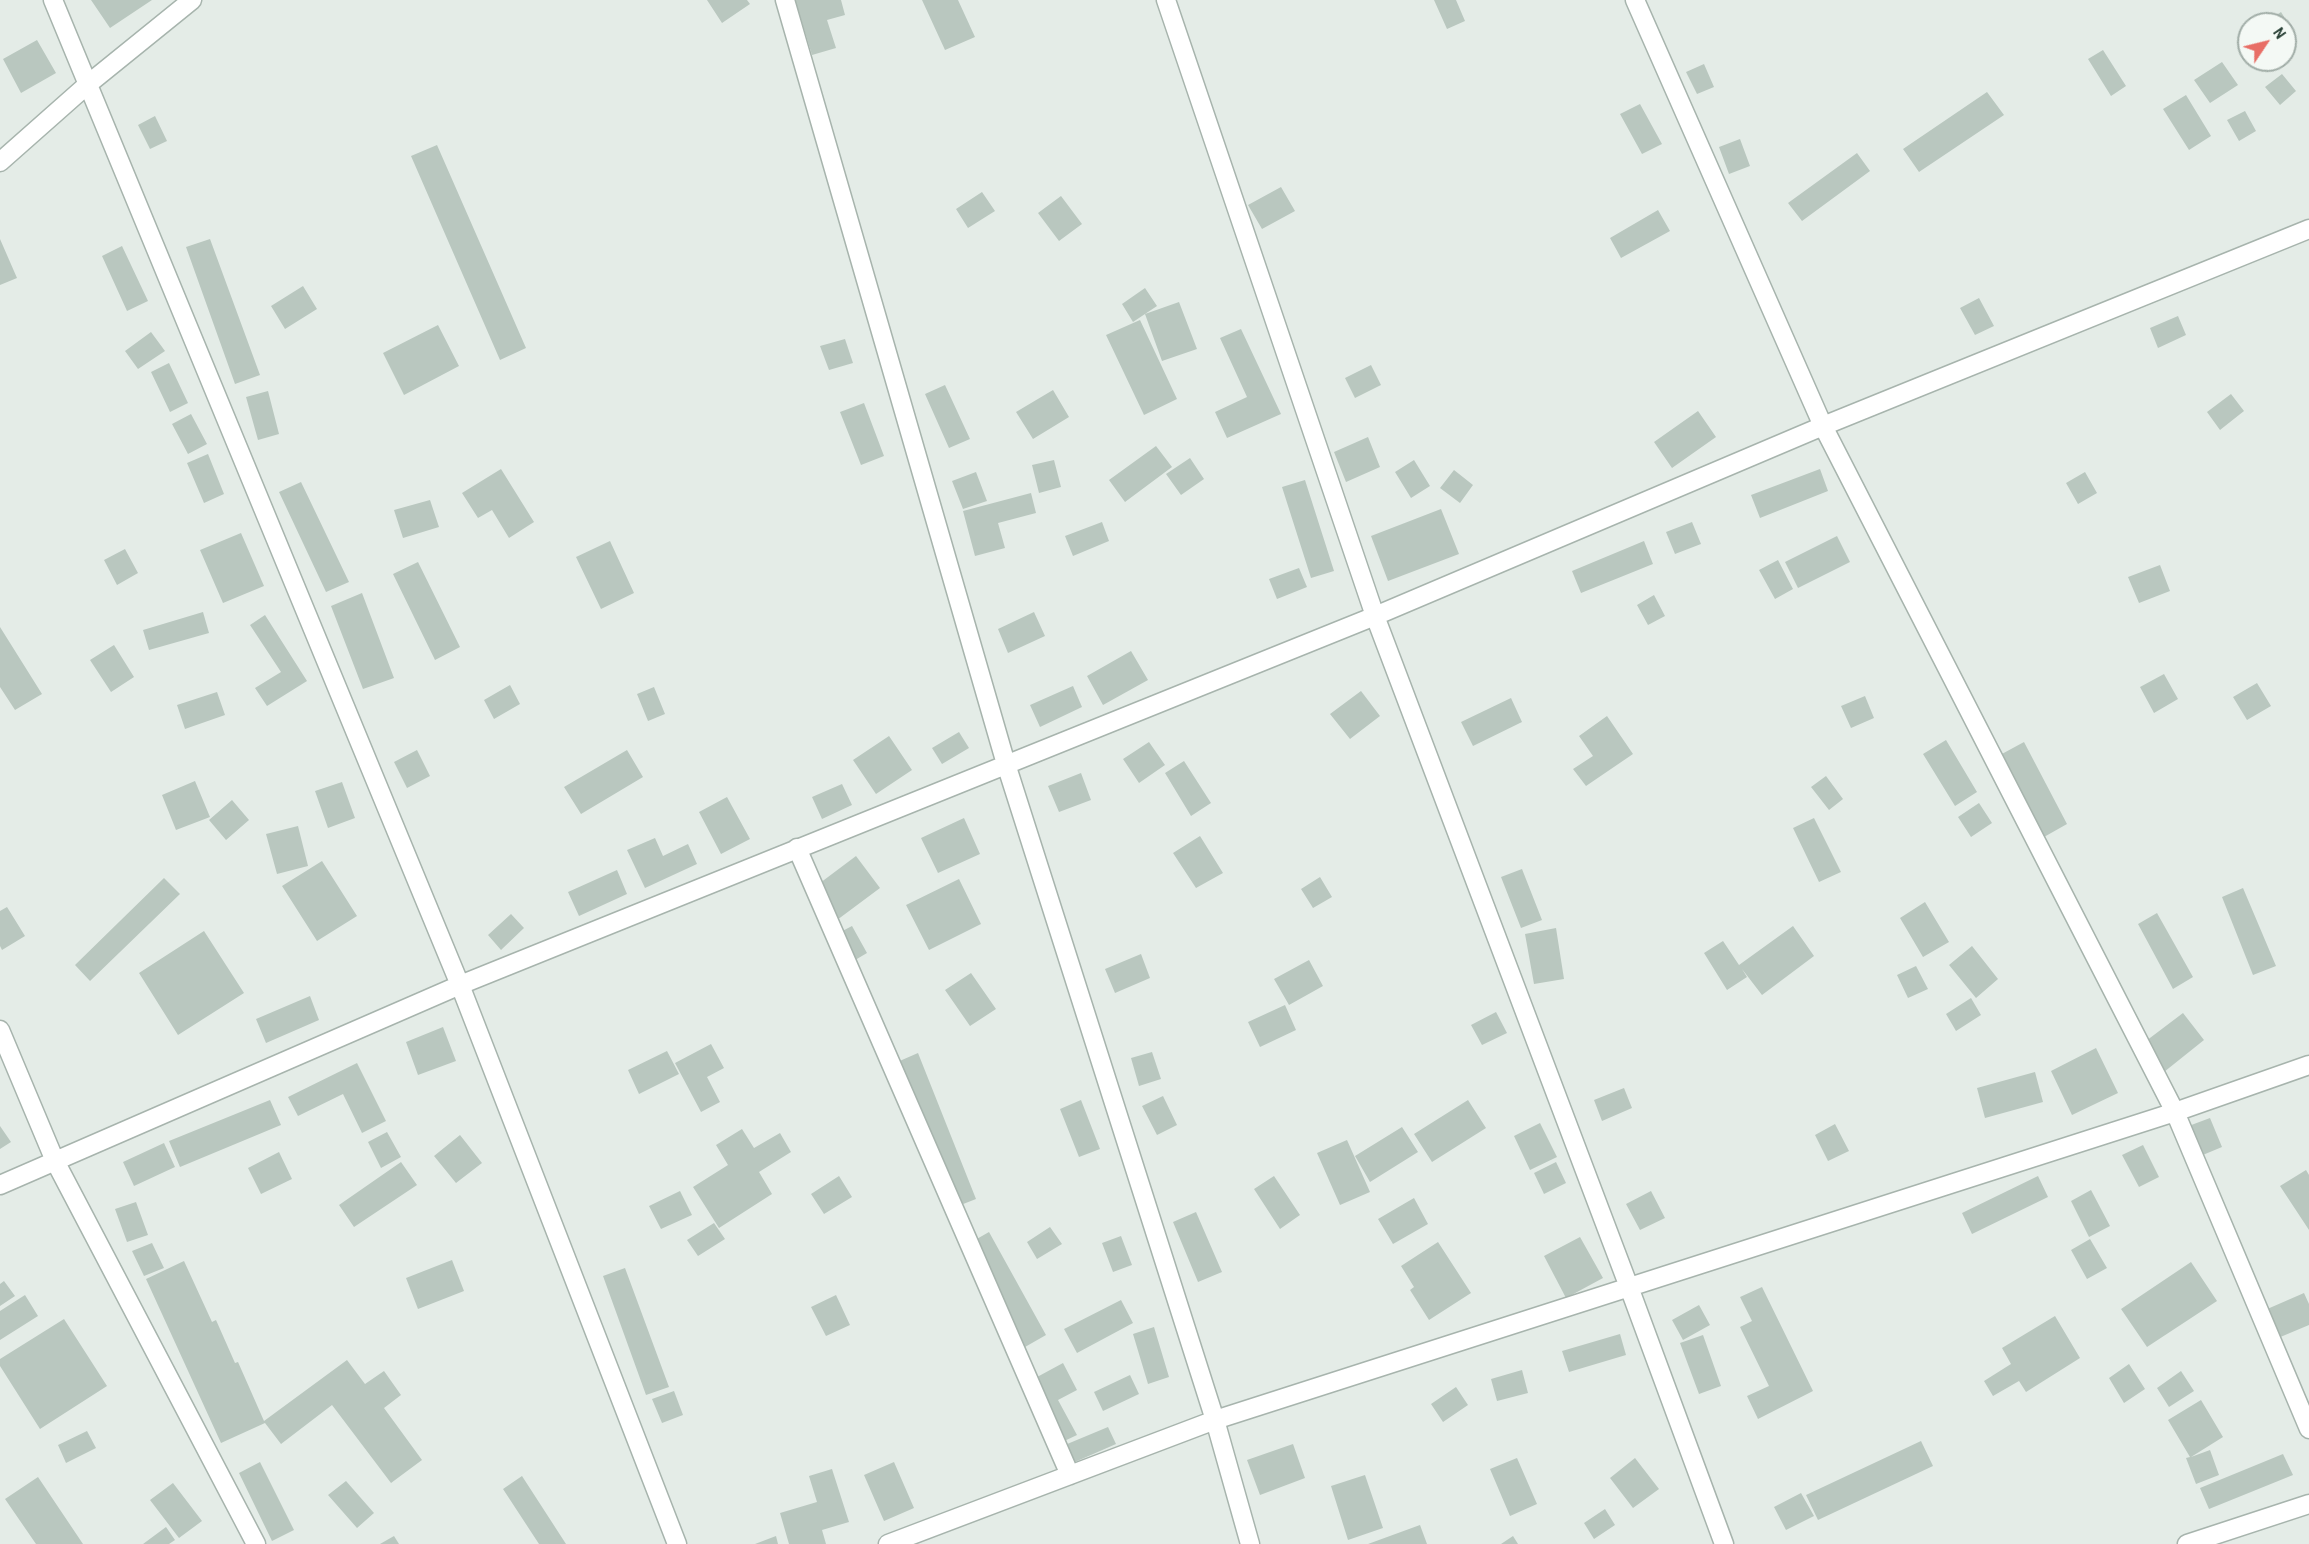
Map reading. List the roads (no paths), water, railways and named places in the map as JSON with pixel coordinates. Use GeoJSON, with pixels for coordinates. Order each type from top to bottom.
{"type":"FeatureCollection","features":[{"type":"Feature","properties":{"kind":"street"},"geometry":{"type":"LineString","coordinates":[[53,0],[460,985],[677,1544]]}},
{"type":"Feature","properties":{"kind":"street"},"geometry":{"type":"LineString","coordinates":[[0,162],[87,85],[192,0]]}},
{"type":"Feature","properties":{"kind":"street"},"geometry":{"type":"LineString","coordinates":[[785,0],[1006,764],[1215,1420],[1250,1544]]}},
{"type":"Feature","properties":{"kind":"street"},"geometry":{"type":"LineString","coordinates":[[1166,0],[1375,616],[1724,1544]]}},
{"type":"Feature","properties":{"kind":"street"},"geometry":{"type":"LineString","coordinates":[[1635,0],[1823,426],[2175,1112],[2309,1429]]}},
{"type":"Feature","properties":{"kind":"street"},"geometry":{"type":"LineString","coordinates":[[0,1185],[460,985],[1375,616],[1823,426],[2309,230]]}},
{"type":"Feature","properties":{"kind":"street"},"geometry":{"type":"LineString","coordinates":[[797,848],[1070,1475]]}},
{"type":"Feature","properties":{"kind":"street"},"geometry":{"type":"LineString","coordinates":[[0,1030],[55,1161],[256,1544]]}},
{"type":"Feature","properties":{"kind":"street"},"geometry":{"type":"LineString","coordinates":[[888,1544],[1215,1420],[2175,1112],[2309,1065]]}},
{"type":"Feature","properties":{"kind":"street"},"geometry":{"type":"LineString","coordinates":[[2187,1544],[2309,1504]]}}]}
